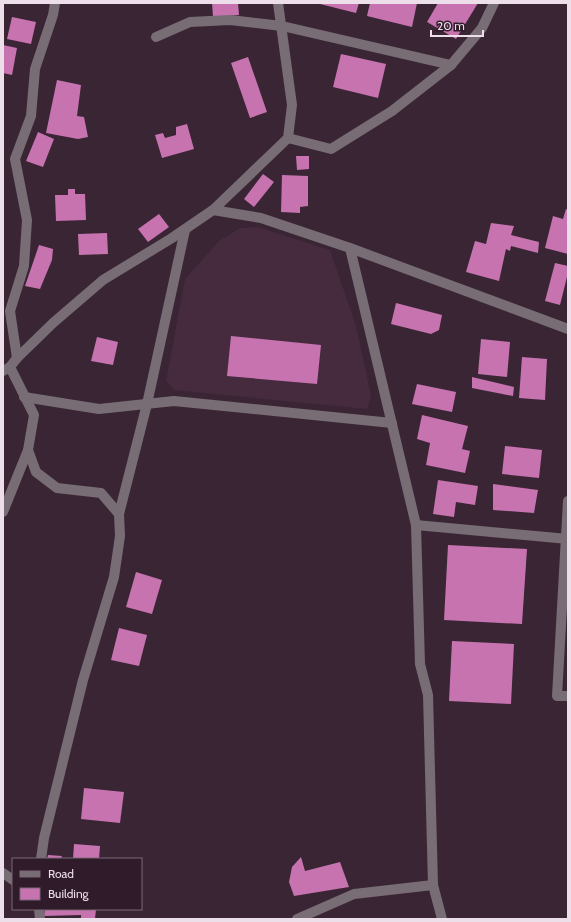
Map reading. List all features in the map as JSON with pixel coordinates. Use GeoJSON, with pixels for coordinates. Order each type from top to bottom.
{"type":"FeatureCollection","features":[{"type":"Feature","properties":{"kind":"street"},"geometry":{"type":"LineString","coordinates":[[17,358],[10,311],[24,266],[27,220],[15,158],[31,116],[35,69],[53,16],[55,3]]}},
{"type":"Feature","properties":{"kind":"street"},"geometry":{"type":"LineString","coordinates":[[3,512],[28,450],[34,415],[6,369],[52,323],[103,280],[185,230],[213,210],[288,138],[292,105],[278,3]]}},
{"type":"Feature","properties":{"kind":"street"},"geometry":{"type":"LineString","coordinates":[[288,138],[331,149],[392,111],[451,65],[482,28],[494,3]]}},
{"type":"Feature","properties":{"kind":"street"},"geometry":{"type":"LineString","coordinates":[[156,37],[190,22],[230,20],[282,26],[451,65]]}},
{"type":"Feature","properties":{"kind":"street"},"geometry":{"type":"LineString","coordinates":[[213,210],[261,218],[350,248],[568,329]]}},
{"type":"Feature","properties":{"kind":"street"},"geometry":{"type":"LineString","coordinates":[[41,858],[44,838],[83,680],[114,577],[120,536],[119,514],[147,404],[185,230]]}},
{"type":"Feature","properties":{"kind":"street"},"geometry":{"type":"LineString","coordinates":[[350,248],[416,525],[420,664],[428,695],[433,885],[442,919]]}},
{"type":"Feature","properties":{"kind":"street"},"geometry":{"type":"LineString","coordinates":[[24,397],[100,409],[174,401],[392,423]]}},
{"type":"Feature","properties":{"kind":"street"},"geometry":{"type":"LineString","coordinates":[[28,450],[36,472],[57,488],[101,493],[119,514]]}},
{"type":"Feature","properties":{"kind":"street"},"geometry":{"type":"LineString","coordinates":[[568,502],[558,696],[568,696]]}},
{"type":"Feature","properties":{"kind":"street"},"geometry":{"type":"LineString","coordinates":[[416,525],[567,540]]}},
{"type":"Feature","properties":{"kind":"street"},"geometry":{"type":"LineString","coordinates":[[3,873],[12,879]]}},
{"type":"Feature","properties":{"kind":"street"},"geometry":{"type":"LineString","coordinates":[[297,919],[354,894],[433,885]]}},
{"type":"Feature","properties":{"kind":"shaded area"},"geometry":{"type":"Polygon","coordinates":[[[257,227],[330,250],[356,326],[371,396],[367,409],[174,390],[166,381],[185,279],[219,241],[240,228],[257,227]]]}},
{"type":"Feature","properties":{"kind":"building"},"geometry":{"type":"Polygon","coordinates":[[[212,3],[238,3],[239,15],[213,17],[212,3]]]}},
{"type":"Feature","properties":{"kind":"building"},"geometry":{"type":"Polygon","coordinates":[[[316,3],[359,3],[356,13],[316,3]]]}},
{"type":"Feature","properties":{"kind":"building"},"geometry":{"type":"Polygon","coordinates":[[[370,3],[417,3],[412,27],[367,16],[370,3]]]}},
{"type":"Feature","properties":{"kind":"building"},"geometry":{"type":"Polygon","coordinates":[[[438,3],[478,3],[456,39],[427,22],[438,3]]]}},
{"type":"Feature","properties":{"kind":"building"},"geometry":{"type":"Polygon","coordinates":[[[12,17],[36,22],[31,44],[7,39],[12,17]]]}},
{"type":"Feature","properties":{"kind":"building"},"geometry":{"type":"Polygon","coordinates":[[[3,45],[17,48],[12,75],[3,73],[3,45]]]}},
{"type":"Feature","properties":{"kind":"building"},"geometry":{"type":"Polygon","coordinates":[[[341,54],[386,64],[378,98],[333,87],[341,54]]]}},
{"type":"Feature","properties":{"kind":"building"},"geometry":{"type":"Polygon","coordinates":[[[248,57],[267,112],[250,118],[231,63],[248,57]]]}},
{"type":"Feature","properties":{"kind":"building"},"geometry":{"type":"Polygon","coordinates":[[[57,80],[81,85],[77,116],[84,117],[88,137],[78,139],[46,133],[57,80]]]}},
{"type":"Feature","properties":{"kind":"building"},"geometry":{"type":"Polygon","coordinates":[[[187,124],[194,149],[162,158],[155,135],[163,133],[165,138],[176,135],[176,127],[187,124]]]}},
{"type":"Feature","properties":{"kind":"building"},"geometry":{"type":"Polygon","coordinates":[[[38,132],[54,139],[43,167],[26,161],[38,132]]]}},
{"type":"Feature","properties":{"kind":"building"},"geometry":{"type":"Polygon","coordinates":[[[296,156],[309,156],[309,169],[297,170],[296,156]]]}},
{"type":"Feature","properties":{"kind":"building"},"geometry":{"type":"Polygon","coordinates":[[[263,174],[274,182],[254,207],[244,199],[263,174]]]}},
{"type":"Feature","properties":{"kind":"building"},"geometry":{"type":"Polygon","coordinates":[[[282,175],[308,176],[308,206],[300,207],[300,213],[281,212],[282,175]]]}},
{"type":"Feature","properties":{"kind":"building"},"geometry":{"type":"Polygon","coordinates":[[[68,189],[75,189],[75,194],[85,194],[86,220],[56,221],[55,195],[68,195],[68,189]]]}},
{"type":"Feature","properties":{"kind":"building"},"geometry":{"type":"Polygon","coordinates":[[[566,209],[568,210],[568,254],[545,248],[553,216],[563,219],[566,209]]]}},
{"type":"Feature","properties":{"kind":"building"},"geometry":{"type":"Polygon","coordinates":[[[159,214],[169,227],[148,242],[138,229],[159,214]]]}},
{"type":"Feature","properties":{"kind":"building"},"geometry":{"type":"Polygon","coordinates":[[[491,223],[514,226],[511,235],[539,242],[538,253],[511,246],[510,251],[506,249],[499,281],[466,272],[475,241],[486,244],[491,223]]]}},
{"type":"Feature","properties":{"kind":"building"},"geometry":{"type":"Polygon","coordinates":[[[107,233],[108,254],[79,255],[78,234],[107,233]]]}},
{"type":"Feature","properties":{"kind":"building"},"geometry":{"type":"Polygon","coordinates":[[[39,245],[53,249],[52,260],[40,289],[25,286],[39,245]]]}},
{"type":"Feature","properties":{"kind":"building"},"geometry":{"type":"Polygon","coordinates":[[[555,263],[568,266],[568,273],[560,305],[545,301],[555,263]]]}},
{"type":"Feature","properties":{"kind":"building"},"geometry":{"type":"Polygon","coordinates":[[[396,303],[442,315],[439,330],[431,334],[391,324],[396,303]]]}},
{"type":"Feature","properties":{"kind":"building"},"geometry":{"type":"Polygon","coordinates":[[[231,336],[321,345],[317,384],[227,376],[231,336]]]}},
{"type":"Feature","properties":{"kind":"building"},"geometry":{"type":"Polygon","coordinates":[[[97,337],[118,342],[113,365],[91,361],[97,337]]]}},
{"type":"Feature","properties":{"kind":"building"},"geometry":{"type":"Polygon","coordinates":[[[481,339],[510,342],[507,377],[478,374],[481,339]]]}},
{"type":"Feature","properties":{"kind":"building"},"geometry":{"type":"Polygon","coordinates":[[[522,357],[547,359],[545,400],[519,398],[522,357]]]}},
{"type":"Feature","properties":{"kind":"building"},"geometry":{"type":"Polygon","coordinates":[[[472,377],[514,387],[513,396],[472,388],[472,377]]]}},
{"type":"Feature","properties":{"kind":"building"},"geometry":{"type":"Polygon","coordinates":[[[417,384],[456,392],[452,412],[412,404],[417,384]]]}},
{"type":"Feature","properties":{"kind":"building"},"geometry":{"type":"Polygon","coordinates":[[[422,415],[468,426],[462,449],[470,451],[465,473],[426,465],[430,443],[417,439],[422,415]]]}},
{"type":"Feature","properties":{"kind":"building"},"geometry":{"type":"Polygon","coordinates":[[[505,446],[542,450],[539,478],[502,474],[505,446]]]}},
{"type":"Feature","properties":{"kind":"building"},"geometry":{"type":"Polygon","coordinates":[[[438,480],[478,486],[475,505],[456,502],[454,517],[433,514],[438,480]]]}},
{"type":"Feature","properties":{"kind":"building"},"geometry":{"type":"Polygon","coordinates":[[[493,484],[538,490],[534,513],[493,510],[493,484]]]}},
{"type":"Feature","properties":{"kind":"building"},"geometry":{"type":"Polygon","coordinates":[[[448,545],[527,549],[522,624],[444,620],[448,545]]]}},
{"type":"Feature","properties":{"kind":"building"},"geometry":{"type":"Polygon","coordinates":[[[136,572],[162,580],[152,614],[126,607],[136,572]]]}},
{"type":"Feature","properties":{"kind":"building"},"geometry":{"type":"Polygon","coordinates":[[[119,628],[147,635],[139,666],[111,660],[119,628]]]}},
{"type":"Feature","properties":{"kind":"building"},"geometry":{"type":"Polygon","coordinates":[[[452,641],[514,644],[511,704],[449,701],[452,641]]]}},
{"type":"Feature","properties":{"kind":"building"},"geometry":{"type":"Polygon","coordinates":[[[84,788],[124,792],[120,823],[81,819],[84,788]]]}},
{"type":"Feature","properties":{"kind":"building"},"geometry":{"type":"Polygon","coordinates":[[[74,844],[100,846],[99,858],[73,858],[74,844]]]}},
{"type":"Feature","properties":{"kind":"building"},"geometry":{"type":"Polygon","coordinates":[[[48,855],[62,856],[61,858],[47,858],[48,855]]]}},
{"type":"Feature","properties":{"kind":"building"},"geometry":{"type":"Polygon","coordinates":[[[301,857],[305,871],[340,862],[349,887],[294,896],[289,882],[292,867],[301,857]]]}},
{"type":"Feature","properties":{"kind":"building"},"geometry":{"type":"Polygon","coordinates":[[[45,910],[96,910],[95,919],[81,919],[81,915],[44,916],[45,910]]]}}]}
